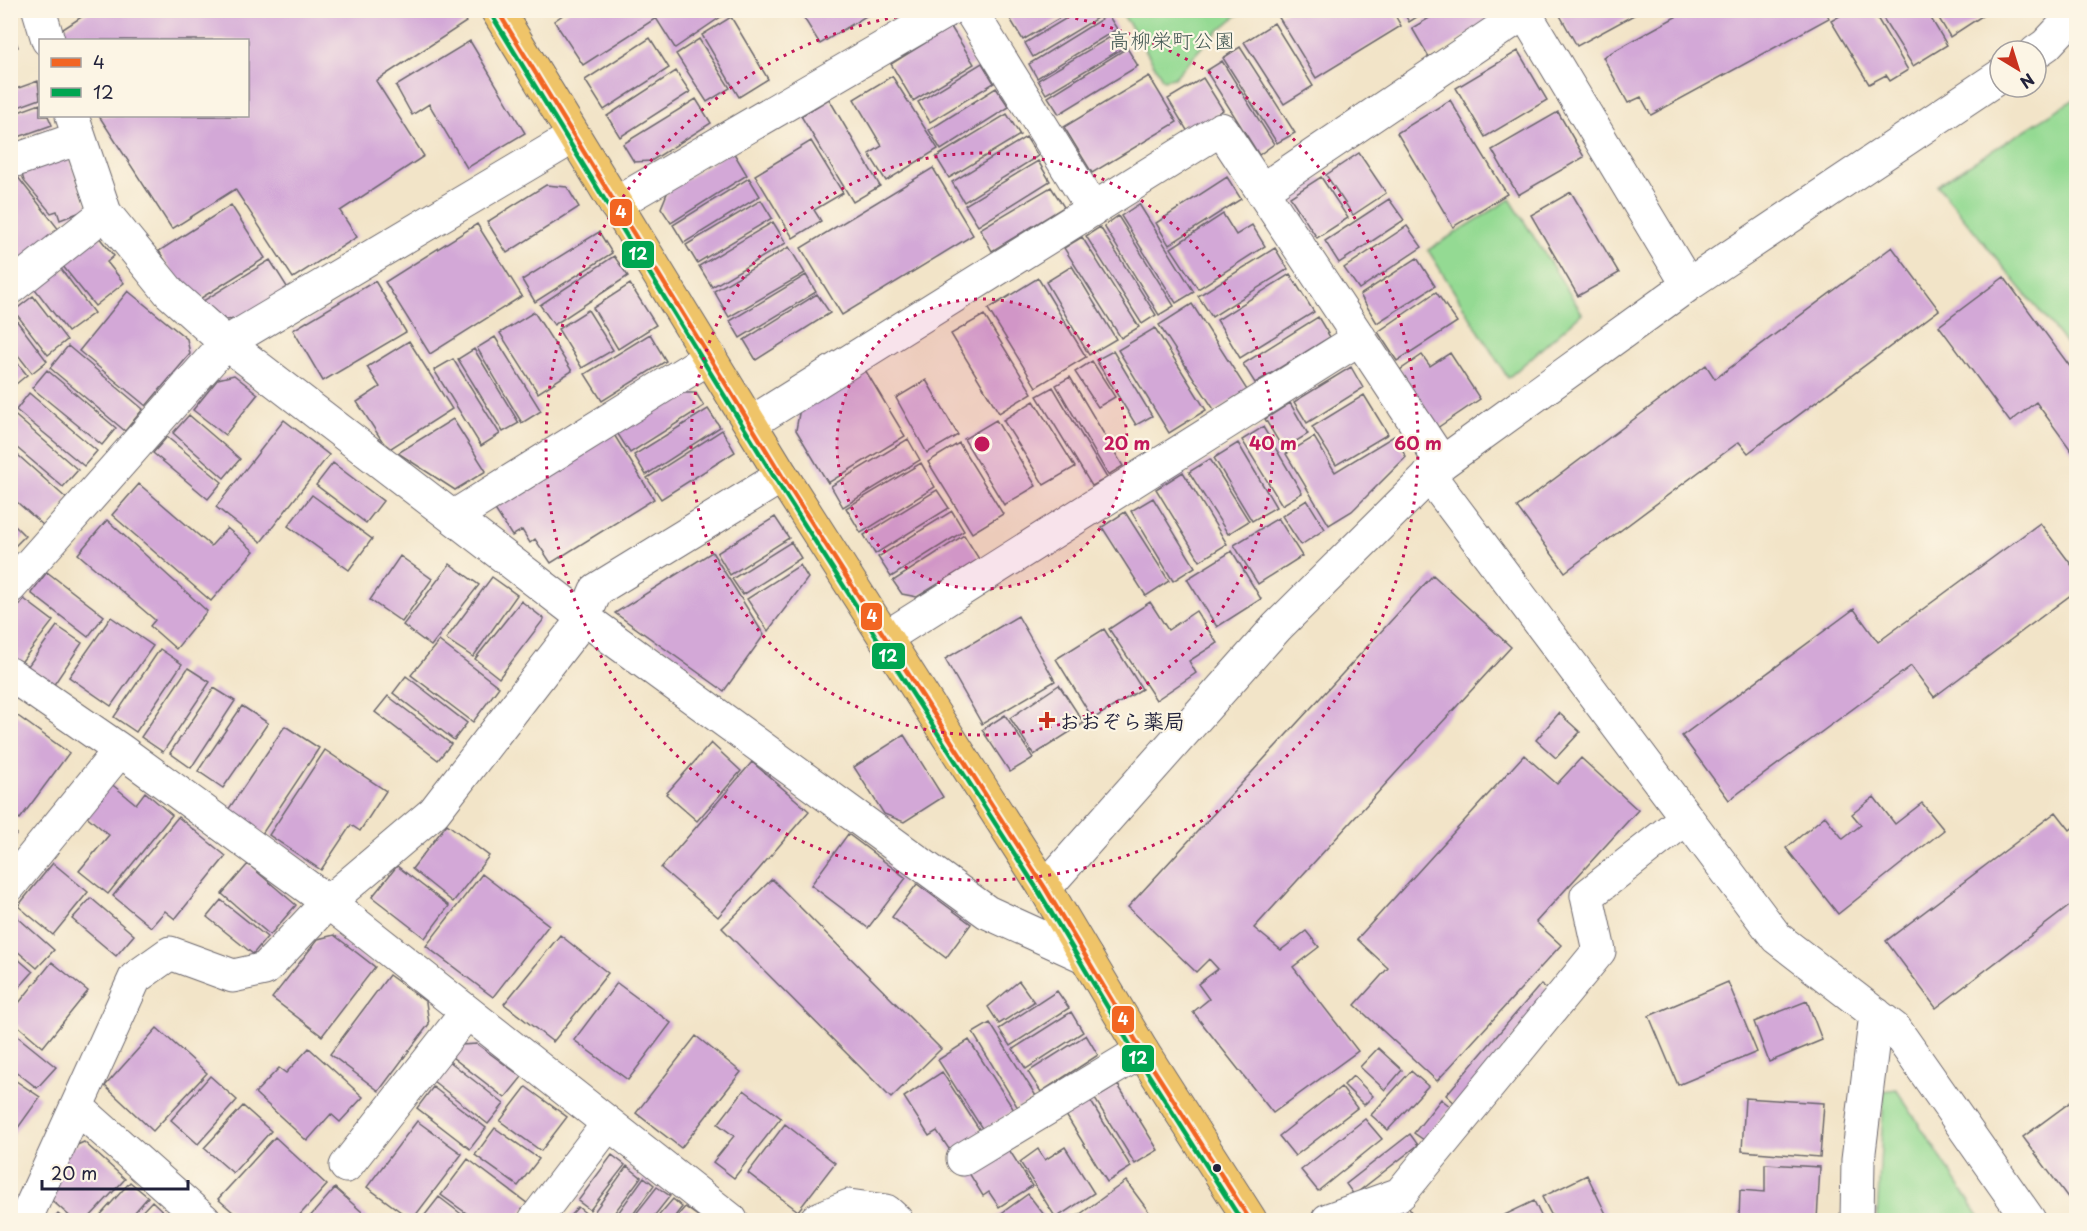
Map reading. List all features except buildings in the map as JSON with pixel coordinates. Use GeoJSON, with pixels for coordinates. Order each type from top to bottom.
{"type":"FeatureCollection","features":[{"type":"Feature","properties":{"kind":"main road"},"geometry":{"type":"LineString","coordinates":[[497,10],[782,476],[1045,888],[1142,1051],[1250,1221]]}},
{"type":"Feature","properties":{"kind":"street"},"geometry":{"type":"LineString","coordinates":[[39,10],[48,39]]}},
{"type":"Feature","properties":{"kind":"street"},"geometry":{"type":"LineString","coordinates":[[970,10],[1093,209]]}},
{"type":"Feature","properties":{"kind":"street"},"geometry":{"type":"LineString","coordinates":[[1262,190],[1523,12],[1688,285]]}},
{"type":"Feature","properties":{"kind":"street"},"geometry":{"type":"LineString","coordinates":[[615,204],[939,13]]}},
{"type":"Feature","properties":{"kind":"street"},"geometry":{"type":"LineString","coordinates":[[2048,43],[2074,22]]}},
{"type":"Feature","properties":{"kind":"street"},"geometry":{"type":"LineString","coordinates":[[1045,888],[1277,627],[1436,469],[1688,285],[1988,84]]}},
{"type":"Feature","properties":{"kind":"street"},"geometry":{"type":"LineString","coordinates":[[10,162],[76,127],[105,213],[170,293],[226,343],[584,618],[987,912],[1086,957]]}},
{"type":"Feature","properties":{"kind":"street"},"geometry":{"type":"LineString","coordinates":[[751,423],[1221,129],[1359,338],[1436,469],[1686,818],[1777,938],[1895,1029],[2029,1221]]}},
{"type":"Feature","properties":{"kind":"street"},"geometry":{"type":"LineString","coordinates":[[10,587],[226,343],[573,136]]}},
{"type":"Feature","properties":{"kind":"street"},"geometry":{"type":"LineString","coordinates":[[10,288],[105,213]]}},
{"type":"Feature","properties":{"kind":"street"},"geometry":{"type":"LineString","coordinates":[[885,638],[1359,338]]}},
{"type":"Feature","properties":{"kind":"street"},"geometry":{"type":"LineString","coordinates":[[453,517],[710,357]]}},
{"type":"Feature","properties":{"kind":"street"},"geometry":{"type":"LineString","coordinates":[[22,1208],[77,1107],[135,978],[170,953],[233,976],[265,969],[328,902],[434,812],[584,618],[596,590],[782,476]]}},
{"type":"Feature","properties":{"kind":"street"},"geometry":{"type":"LineString","coordinates":[[10,674],[120,750],[328,902],[731,1221]]}},
{"type":"Feature","properties":{"kind":"street"},"geometry":{"type":"LineString","coordinates":[[10,885],[120,750]]}},
{"type":"Feature","properties":{"kind":"street"},"geometry":{"type":"LineString","coordinates":[[1328,1221],[1400,1194],[1599,951],[1587,896],[1686,818]]}},
{"type":"Feature","properties":{"kind":"street"},"geometry":{"type":"LineString","coordinates":[[346,1166],[467,1012]]}},
{"type":"Feature","properties":{"kind":"street"},"geometry":{"type":"LineString","coordinates":[[1857,1221],[1858,1160],[1876,1014]]}},
{"type":"Feature","properties":{"kind":"street"},"geometry":{"type":"LineString","coordinates":[[963,1159],[1142,1051]]}},
{"type":"Feature","properties":{"kind":"street"},"geometry":{"type":"LineString","coordinates":[[77,1107],[204,1221]]}},
{"type":"Feature","properties":{"kind":"street"},"geometry":{"type":"LineString","coordinates":[[535,1221],[608,1124]]}},
{"type":"Feature","properties":{"kind":"street"},"geometry":{"type":"LineString","coordinates":[[816,1221],[849,1206],[886,1211],[896,1221]]}},
{"type":"Feature","properties":{"kind":"green space","name":"高柳栄町公園"},"geometry":{"type":"Polygon","coordinates":[[[1120,11],[1242,11],[1208,40],[1174,78],[1163,80],[1120,11]]]}},
{"type":"Feature","properties":{"kind":"green space"},"geometry":{"type":"Polygon","coordinates":[[[2076,98],[2076,356],[1937,185],[2076,98]]]}},
{"type":"Feature","properties":{"kind":"green space"},"geometry":{"type":"Polygon","coordinates":[[[1510,199],[1582,313],[1508,378],[1428,250],[1510,199]]]}},
{"type":"Feature","properties":{"kind":"green space"},"geometry":{"type":"Polygon","coordinates":[[[1896,1089],[1981,1219],[1877,1220],[1884,1091],[1896,1089]]]}},
{"type":"Feature","properties":{"kind":"transit line","name":"4"},"geometry":{"type":"LineString","coordinates":[[497,10],[782,476],[1045,888],[1142,1051],[1250,1220]]}},
{"type":"Feature","properties":{"kind":"transit line","name":"12"},"geometry":{"type":"LineString","coordinates":[[491,14],[776,480],[1039,892],[1136,1055],[1241,1220]]}},
{"type":"Feature","properties":{"kind":"place","name":"おおぞら薬局"},"geometry":{"type":"Point","coordinates":[1047,720]}}]}
